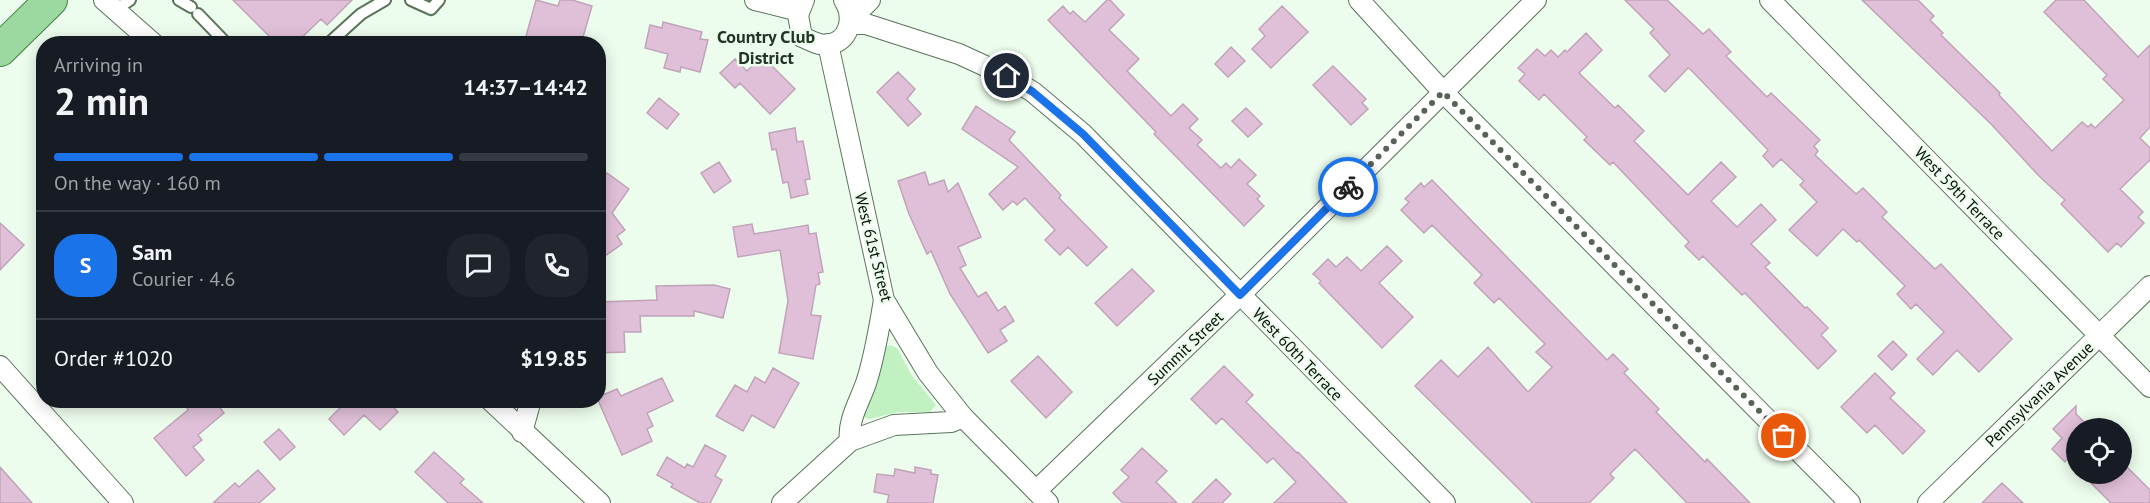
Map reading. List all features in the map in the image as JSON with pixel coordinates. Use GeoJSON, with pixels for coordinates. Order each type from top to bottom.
{"type":"FeatureCollection","features":[{"type":"Feature","properties":{"kind":"main road"},"geometry":{"type":"LineString","coordinates":[[0,50],[51,0]]}},
{"type":"Feature","properties":{"kind":"street"},"geometry":{"type":"LineString","coordinates":[[754,0],[802,5],[798,24],[802,37],[816,43],[828,44],[841,39],[850,21],[870,0]]}},
{"type":"Feature","properties":{"kind":"street"},"geometry":{"type":"LineString","coordinates":[[844,0],[848,6],[850,21]]}},
{"type":"Feature","properties":{"kind":"street"},"geometry":{"type":"LineString","coordinates":[[1359,0],[1443,92],[1850,503]]}},
{"type":"Feature","properties":{"kind":"street","name":"Summit Street"},"geometry":{"type":"LineString","coordinates":[[1042,497],[1240,295],[1536,0]]}},
{"type":"Feature","properties":{"kind":"street","name":"West 59th Terrace"},"geometry":{"type":"LineString","coordinates":[[1770,0],[2150,387]]}},
{"type":"Feature","properties":{"kind":"street"},"geometry":{"type":"LineString","coordinates":[[116,3],[147,36]]}},
{"type":"Feature","properties":{"kind":"street","name":"West 60th Terrace"},"geometry":{"type":"LineString","coordinates":[[850,21],[959,54],[1007,76],[1033,92],[1083,134],[1445,503]]}},
{"type":"Feature","properties":{"kind":"street","name":"West 61st Street"},"geometry":{"type":"LineString","coordinates":[[828,44],[884,300],[928,373],[963,417],[1042,497]]}},
{"type":"Feature","properties":{"kind":"street","name":"Pennsylvania Avenue"},"geometry":{"type":"LineString","coordinates":[[1928,503],[2150,286]]}},
{"type":"Feature","properties":{"kind":"street"},"geometry":{"type":"LineString","coordinates":[[850,441],[848,430],[875,352],[884,300]]}},
{"type":"Feature","properties":{"kind":"street"},"geometry":{"type":"LineString","coordinates":[[0,366],[36,406]]}},
{"type":"Feature","properties":{"kind":"street"},"geometry":{"type":"LineString","coordinates":[[38,408],[123,503]]}},
{"type":"Feature","properties":{"kind":"street"},"geometry":{"type":"LineString","coordinates":[[498,408],[600,503]]}},
{"type":"Feature","properties":{"kind":"street"},"geometry":{"type":"LineString","coordinates":[[522,432],[529,408]]}},
{"type":"Feature","properties":{"kind":"street"},"geometry":{"type":"LineString","coordinates":[[782,503],[850,441],[894,425],[951,422],[963,417]]}},
{"type":"Feature","properties":{"kind":"lane"},"geometry":{"type":"LineString","coordinates":[[179,0],[194,10],[220,36]]}},
{"type":"Feature","properties":{"kind":"lane"},"geometry":{"type":"LineString","coordinates":[[337,36],[361,14],[385,0]]}},
{"type":"Feature","properties":{"kind":"lane"},"geometry":{"type":"LineString","coordinates":[[411,0],[431,9],[439,0]]}},
{"type":"Feature","properties":{"kind":"green space"},"geometry":{"type":"Polygon","coordinates":[[[890,345],[897,348],[912,376],[936,405],[930,412],[899,412],[869,419],[864,417],[863,413],[883,354],[886,347],[890,345]]]}},
{"type":"Feature","properties":{"kind":"building"},"geometry":{"type":"Polygon","coordinates":[[[233,0],[352,0],[327,25],[321,19],[303,36],[269,36],[233,0]]]}},
{"type":"Feature","properties":{"kind":"building"},"geometry":{"type":"Polygon","coordinates":[[[536,0],[558,6],[560,0],[572,0],[592,6],[583,36],[526,36],[536,0]]]}},
{"type":"Feature","properties":{"kind":"building"},"geometry":{"type":"Polygon","coordinates":[[[1107,0],[1110,0],[1124,15],[1109,30],[1139,59],[1127,71],[1171,116],[1183,104],[1198,119],[1189,128],[1202,140],[1197,145],[1221,168],[1226,163],[1231,168],[1239,159],[1256,175],[1247,184],[1260,196],[1257,199],[1264,206],[1244,226],[1048,20],[1063,6],[1070,14],[1073,11],[1085,22],[1107,0]]]}},
{"type":"Feature","properties":{"kind":"building"},"geometry":{"type":"Polygon","coordinates":[[[1625,0],[1667,0],[1703,34],[1709,29],[1731,52],[1726,56],[1767,97],[1771,93],[1820,140],[1814,146],[1818,151],[1815,155],[1856,194],[1863,188],[1887,212],[1882,217],[1935,269],[1941,264],[2012,339],[1979,372],[1957,350],[1933,375],[1917,359],[1944,332],[1916,304],[1911,309],[1897,294],[1905,286],[1859,240],[1857,242],[1843,229],[1817,256],[1789,230],[1817,202],[1800,185],[1804,181],[1781,159],[1773,167],[1763,156],[1768,150],[1691,70],[1688,68],[1665,92],[1649,76],[1670,55],[1650,33],[1654,29],[1625,0]]]}},
{"type":"Feature","properties":{"kind":"building"},"geometry":{"type":"Polygon","coordinates":[[[1862,0],[1918,0],[1934,16],[1930,20],[1943,33],[1941,35],[2000,93],[1999,95],[2052,151],[2082,122],[2088,127],[2091,124],[2095,128],[2124,100],[2103,79],[2107,75],[2044,12],[2056,0],[2084,0],[2138,57],[2150,45],[2150,127],[2140,138],[2150,148],[2150,160],[2120,189],[2143,212],[2138,217],[2144,223],[2121,247],[2117,243],[2108,252],[2061,204],[2065,200],[2039,176],[1991,124],[1862,0]]]}},
{"type":"Feature","properties":{"kind":"building"},"geometry":{"type":"Polygon","coordinates":[[[1282,6],[1308,32],[1271,68],[1252,49],[1265,36],[1259,29],[1282,6]]]}},
{"type":"Feature","properties":{"kind":"building"},"geometry":{"type":"Polygon","coordinates":[[[663,22],[702,32],[700,39],[708,40],[700,72],[681,67],[680,72],[664,68],[668,54],[645,48],[650,25],[662,28],[663,22]]]}},
{"type":"Feature","properties":{"kind":"building"},"geometry":{"type":"Polygon","coordinates":[[[1586,33],[1602,50],[1579,73],[1615,108],[1618,105],[1644,131],[1634,141],[1688,195],[1721,162],[1736,177],[1711,201],[1737,227],[1761,204],[1776,220],[1751,244],[1770,263],[1765,267],[1828,328],[1821,335],[1836,351],[1818,369],[1745,293],[1742,295],[1703,256],[1699,260],[1685,246],[1689,242],[1613,162],[1610,165],[1584,140],[1587,137],[1544,94],[1539,100],[1519,81],[1525,74],[1518,68],[1537,49],[1545,56],[1551,50],[1558,57],[1565,50],[1567,52],[1586,33]]]}},
{"type":"Feature","properties":{"kind":"building"},"geometry":{"type":"Polygon","coordinates":[[[1231,47],[1245,61],[1228,77],[1215,64],[1231,47]]]}},
{"type":"Feature","properties":{"kind":"building"},"geometry":{"type":"Polygon","coordinates":[[[762,56],[795,89],[770,114],[740,83],[735,88],[720,73],[735,59],[747,71],[762,56]]]}},
{"type":"Feature","properties":{"kind":"building"},"geometry":{"type":"Polygon","coordinates":[[[1333,66],[1366,99],[1362,103],[1368,109],[1351,125],[1313,85],[1333,66]]]}},
{"type":"Feature","properties":{"kind":"building"},"geometry":{"type":"Polygon","coordinates":[[[898,72],[915,89],[907,99],[921,114],[908,126],[877,92],[898,72]]]}},
{"type":"Feature","properties":{"kind":"building"},"geometry":{"type":"Polygon","coordinates":[[[659,98],[679,114],[667,129],[647,113],[659,98]]]}},
{"type":"Feature","properties":{"kind":"building"},"geometry":{"type":"Polygon","coordinates":[[[976,106],[1015,132],[1009,140],[1061,195],[1059,198],[1107,247],[1087,266],[1068,247],[1060,255],[1045,240],[1055,230],[1025,198],[1017,205],[1013,201],[1003,210],[989,194],[1018,167],[962,129],[976,106]]]}},
{"type":"Feature","properties":{"kind":"building"},"geometry":{"type":"Polygon","coordinates":[[[1246,108],[1262,124],[1248,137],[1232,121],[1246,108]]]}},
{"type":"Feature","properties":{"kind":"building"},"geometry":{"type":"Polygon","coordinates":[[[795,128],[797,142],[803,141],[810,179],[805,180],[808,194],[791,198],[788,182],[783,183],[776,149],[772,150],[769,133],[795,128]]]}},
{"type":"Feature","properties":{"kind":"building"},"geometry":{"type":"Polygon","coordinates":[[[719,162],[731,181],[714,193],[701,173],[719,162]]]}},
{"type":"Feature","properties":{"kind":"building"},"geometry":{"type":"Polygon","coordinates":[[[925,172],[929,185],[944,180],[948,192],[958,183],[981,237],[958,247],[966,265],[960,268],[978,297],[986,292],[998,311],[1005,306],[1014,321],[1000,330],[1007,341],[988,353],[950,294],[931,251],[927,254],[909,214],[898,181],[925,172]]]}},
{"type":"Feature","properties":{"kind":"building"},"geometry":{"type":"Polygon","coordinates":[[[606,174],[629,189],[612,213],[625,230],[617,236],[622,244],[606,255],[606,174]]]}},
{"type":"Feature","properties":{"kind":"building"},"geometry":{"type":"Polygon","coordinates":[[[1432,180],[1607,360],[1613,354],[1628,369],[1624,373],[1659,409],[1656,412],[1705,462],[1707,459],[1750,503],[1687,503],[1635,449],[1610,474],[1614,478],[1589,503],[1533,503],[1415,386],[1441,360],[1458,377],[1488,347],[1528,392],[1552,367],[1536,352],[1545,344],[1499,298],[1494,303],[1474,283],[1482,275],[1432,225],[1424,233],[1401,210],[1409,202],[1405,199],[1421,183],[1424,187],[1432,180]]]}},
{"type":"Feature","properties":{"kind":"building"},"geometry":{"type":"Polygon","coordinates":[[[0,223],[24,245],[0,270],[0,223]]]}},
{"type":"Feature","properties":{"kind":"building"},"geometry":{"type":"Polygon","coordinates":[[[752,224],[754,234],[808,225],[809,234],[816,233],[823,272],[818,273],[820,284],[816,285],[811,315],[821,316],[813,359],[779,353],[788,301],[780,250],[738,257],[733,227],[752,224]]]}},
{"type":"Feature","properties":{"kind":"building"},"geometry":{"type":"Polygon","coordinates":[[[1387,246],[1402,261],[1379,283],[1413,317],[1382,348],[1313,274],[1328,259],[1336,267],[1347,257],[1361,271],[1387,246]]]}},
{"type":"Feature","properties":{"kind":"building"},"geometry":{"type":"Polygon","coordinates":[[[1132,269],[1154,291],[1117,326],[1095,303],[1132,269]]]}},
{"type":"Feature","properties":{"kind":"building"},"geometry":{"type":"Polygon","coordinates":[[[714,285],[730,289],[723,318],[694,311],[694,316],[640,316],[641,332],[624,332],[625,352],[606,353],[606,302],[657,300],[656,286],[714,285]]]}},
{"type":"Feature","properties":{"kind":"building"},"geometry":{"type":"Polygon","coordinates":[[[1893,341],[1907,355],[1892,370],[1878,356],[1893,341]]]}},
{"type":"Feature","properties":{"kind":"building"},"geometry":{"type":"Polygon","coordinates":[[[1038,356],[1072,392],[1046,418],[1011,381],[1038,356]]]}},
{"type":"Feature","properties":{"kind":"building"},"geometry":{"type":"Polygon","coordinates":[[[1224,366],[1253,395],[1246,402],[1347,503],[1274,503],[1296,482],[1273,458],[1267,463],[1222,418],[1216,424],[1191,399],[1224,366]]]}},
{"type":"Feature","properties":{"kind":"building"},"geometry":{"type":"Polygon","coordinates":[[[773,368],[799,383],[774,428],[752,415],[743,431],[716,416],[735,385],[747,392],[755,377],[765,383],[773,368]]]}},
{"type":"Feature","properties":{"kind":"building"},"geometry":{"type":"Polygon","coordinates":[[[1875,373],[1895,393],[1890,398],[1925,431],[1903,454],[1875,425],[1867,433],[1841,407],[1875,373]]]}},
{"type":"Feature","properties":{"kind":"building"},"geometry":{"type":"Polygon","coordinates":[[[662,378],[673,401],[647,413],[653,426],[647,429],[652,441],[622,455],[601,408],[606,408],[606,394],[617,389],[621,396],[662,378]]]}},
{"type":"Feature","properties":{"kind":"building"},"geometry":{"type":"Polygon","coordinates":[[[2076,406],[2076,414],[2080,418],[2066,418],[2065,462],[2052,449],[2062,438],[2053,429],[2076,406]]]}},
{"type":"Feature","properties":{"kind":"building"},"geometry":{"type":"Polygon","coordinates":[[[187,408],[220,408],[224,413],[198,435],[202,440],[193,447],[204,460],[186,476],[154,438],[188,410],[187,408]]]}},
{"type":"Feature","properties":{"kind":"building"},"geometry":{"type":"Polygon","coordinates":[[[340,408],[394,408],[398,412],[380,430],[364,415],[344,435],[329,419],[340,408]]]}},
{"type":"Feature","properties":{"kind":"building"},"geometry":{"type":"Polygon","coordinates":[[[279,429],[295,447],[280,460],[264,442],[279,429]]]}},
{"type":"Feature","properties":{"kind":"building"},"geometry":{"type":"Polygon","coordinates":[[[705,445],[726,456],[715,476],[722,480],[710,503],[700,503],[671,487],[673,484],[657,475],[667,457],[685,468],[687,464],[693,467],[705,445]]]}},
{"type":"Feature","properties":{"kind":"building"},"geometry":{"type":"Polygon","coordinates":[[[1142,448],[1167,471],[1156,482],[1177,503],[1123,503],[1113,493],[1129,477],[1121,470],[1142,448]]]}},
{"type":"Feature","properties":{"kind":"building"},"geometry":{"type":"Polygon","coordinates":[[[434,452],[464,479],[460,483],[483,503],[448,503],[415,472],[434,452]]]}},
{"type":"Feature","properties":{"kind":"building"},"geometry":{"type":"Polygon","coordinates":[[[0,467],[32,503],[0,503],[0,467]]]}},
{"type":"Feature","properties":{"kind":"building"},"geometry":{"type":"Polygon","coordinates":[[[915,467],[931,470],[931,474],[938,475],[933,503],[887,503],[889,495],[874,492],[877,474],[894,476],[895,469],[915,473],[915,467]]]}},
{"type":"Feature","properties":{"kind":"building"},"geometry":{"type":"Polygon","coordinates":[[[258,470],[275,489],[259,503],[213,503],[235,483],[239,487],[258,470]]]}},
{"type":"Feature","properties":{"kind":"building"},"geometry":{"type":"Polygon","coordinates":[[[2132,472],[2150,490],[2150,503],[2111,503],[2092,484],[2132,484],[2132,472]]]}},
{"type":"Feature","properties":{"kind":"building"},"geometry":{"type":"Polygon","coordinates":[[[1216,479],[1231,494],[1222,503],[1192,503],[1216,479]]]}},
{"type":"Feature","properties":{"kind":"building"},"geometry":{"type":"Polygon","coordinates":[[[2002,483],[2023,503],[1982,503],[2002,483]]]}},
{"type":"Feature","properties":{"kind":"way so far"},"geometry":{"type":"LineString","coordinates":[[1348,187],[1443,92],[1784,436]]}},
{"type":"Feature","properties":{"kind":"district","name":"Country Club District"},"geometry":{"type":"Point","coordinates":[766,47]}},
{"type":"Feature","properties":{"kind":"route"},"geometry":{"type":"LineString","coordinates":[[1007,76],[1033,92],[1083,134],[1240,295],[1348,187]]}}]}
